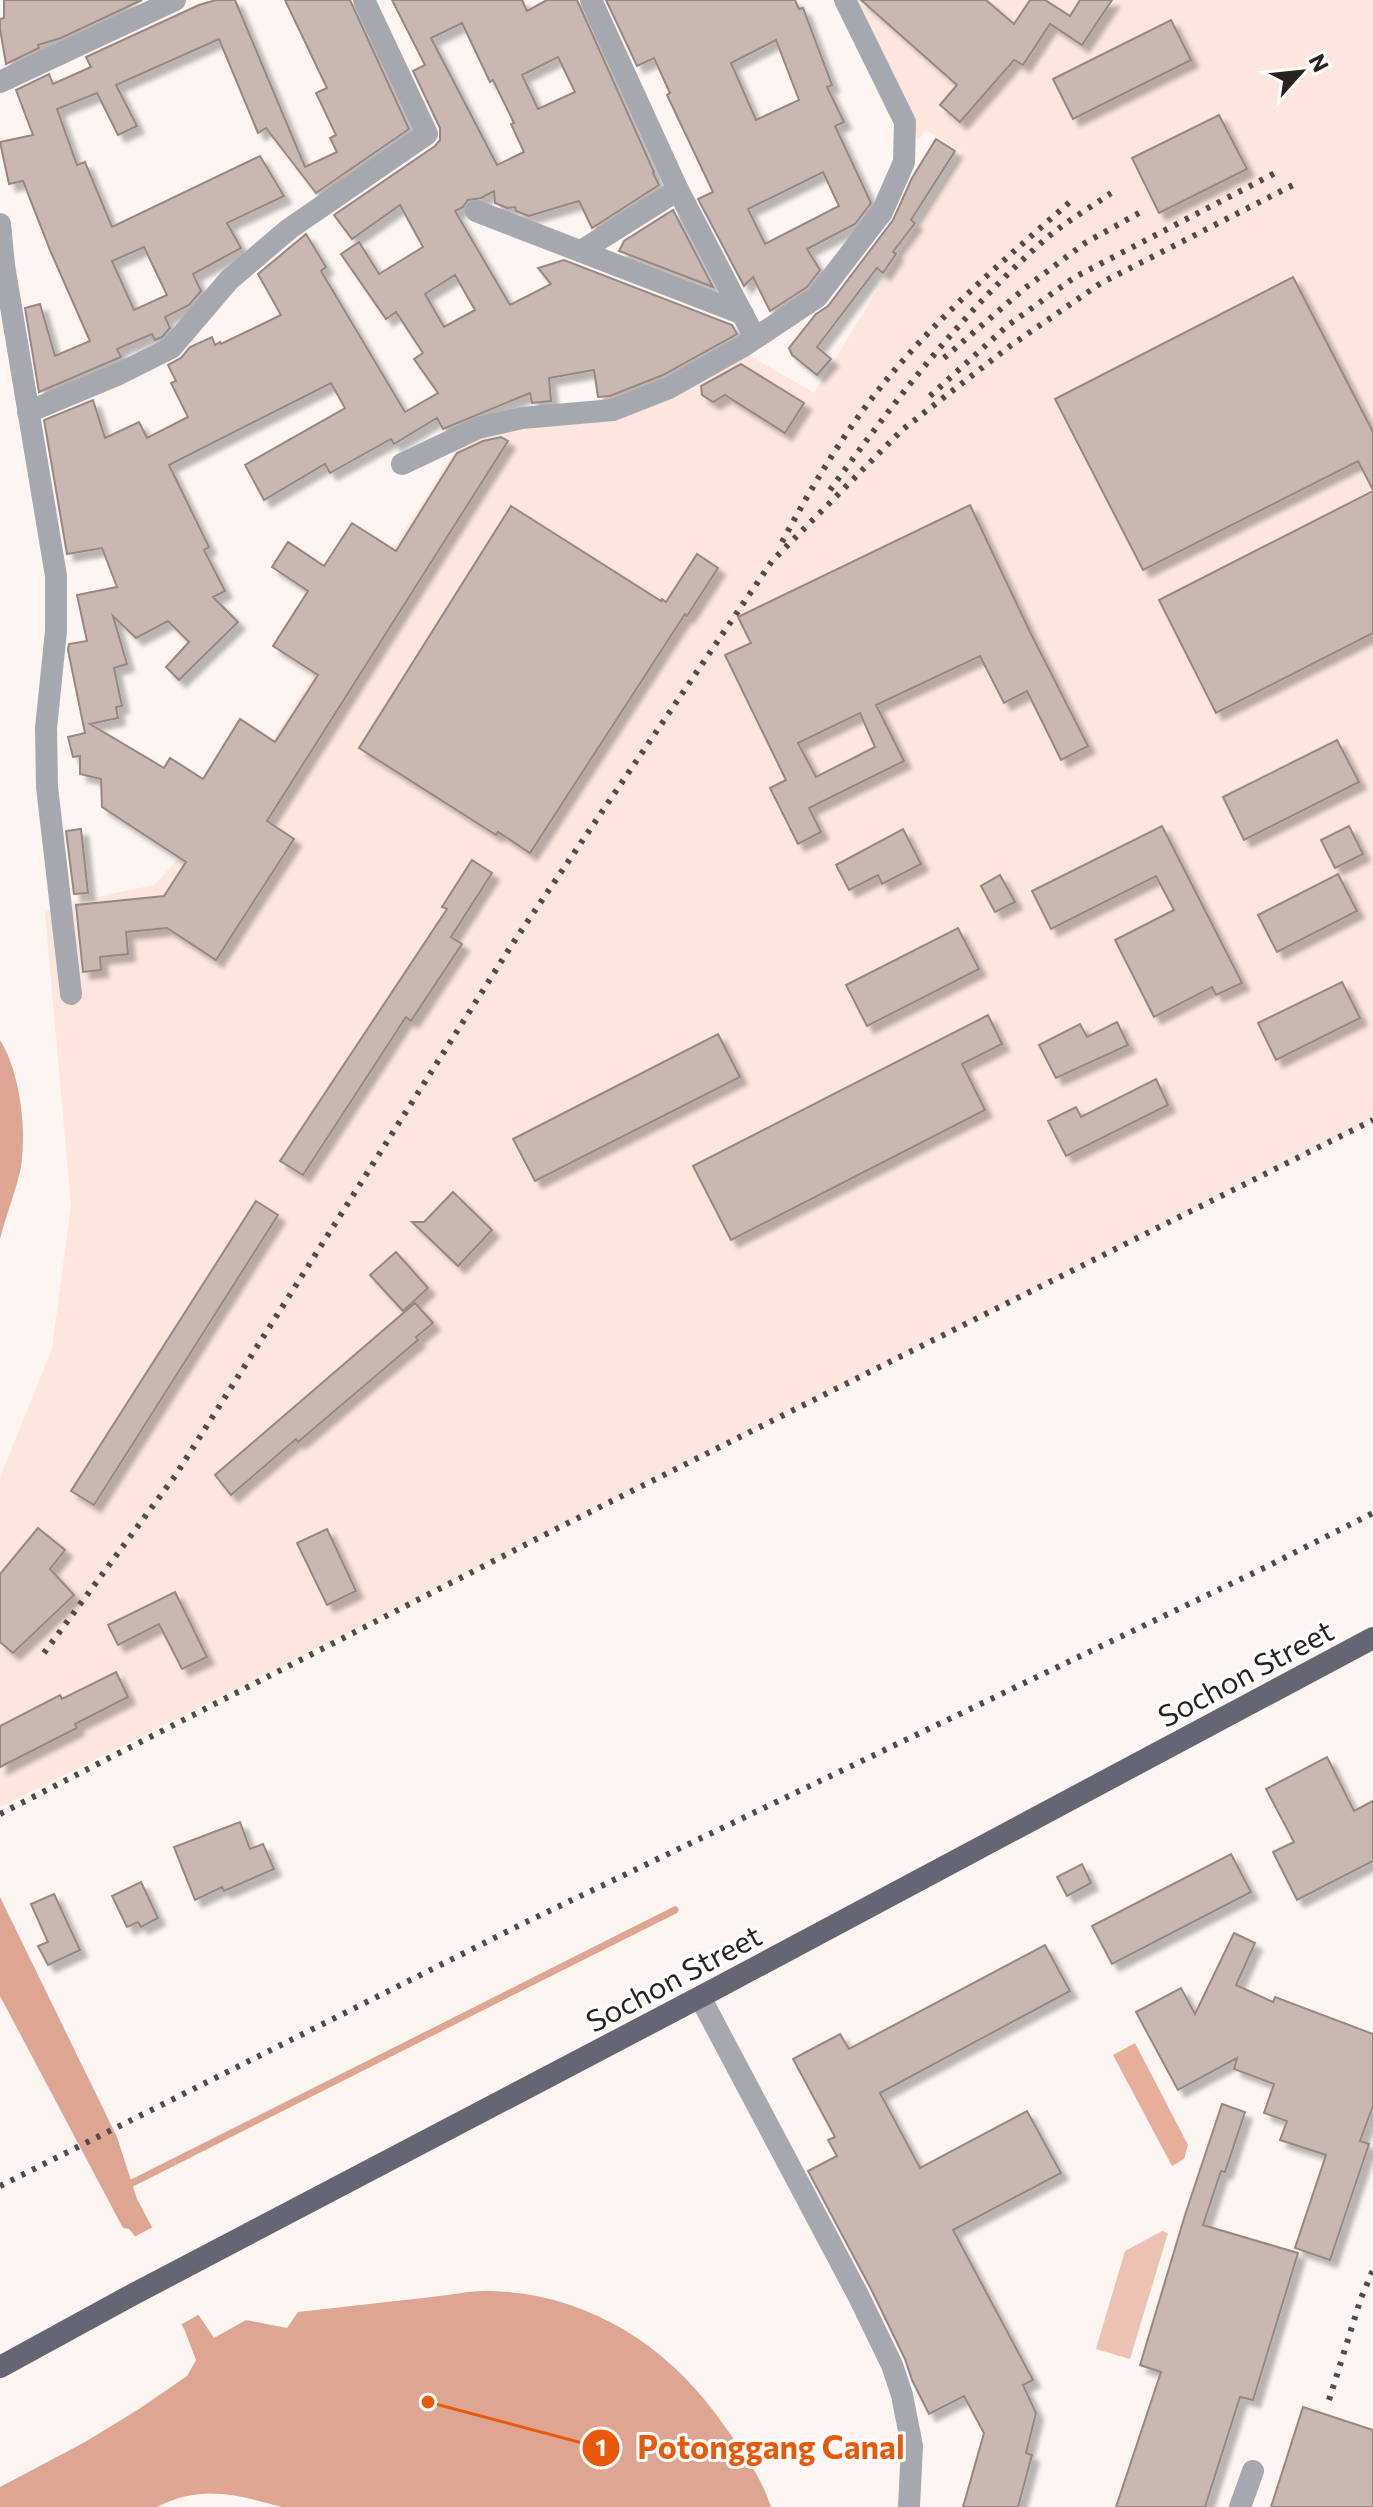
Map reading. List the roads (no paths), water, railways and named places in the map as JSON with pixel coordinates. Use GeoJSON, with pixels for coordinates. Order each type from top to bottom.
{"type":"FeatureCollection","features":[{"type":"Feature","properties":{"kind":"main road","name":"Sochon Street"},"geometry":{"type":"LineString","coordinates":[[0,2367],[1373,1638]]}},
{"type":"Feature","properties":{"kind":"street"},"geometry":{"type":"LineString","coordinates":[[0,82],[175,0]]}},
{"type":"Feature","properties":{"kind":"street"},"geometry":{"type":"LineString","coordinates":[[28,412],[119,374],[171,348],[229,280],[289,229],[427,134],[364,0]]}},
{"type":"Feature","properties":{"kind":"street"},"geometry":{"type":"LineString","coordinates":[[591,0],[678,190],[755,338]]}},
{"type":"Feature","properties":{"kind":"street"},"geometry":{"type":"LineString","coordinates":[[402,464],[478,428],[522,418],[613,410],[669,388],[755,338],[817,297],[882,212],[904,162],[905,122],[845,0]]}},
{"type":"Feature","properties":{"kind":"street"},"geometry":{"type":"LineString","coordinates":[[581,251],[678,190]]}},
{"type":"Feature","properties":{"kind":"street"},"geometry":{"type":"LineString","coordinates":[[476,211],[743,314]]}},
{"type":"Feature","properties":{"kind":"street"},"geometry":{"type":"LineString","coordinates":[[0,224],[4,265],[56,576],[56,631],[46,728],[47,787],[71,994]]}},
{"type":"Feature","properties":{"kind":"street"},"geometry":{"type":"LineString","coordinates":[[700,1997],[892,2365],[902,2395],[912,2446],[909,2507]]}},
{"type":"Feature","properties":{"kind":"street"},"geometry":{"type":"LineString","coordinates":[[1240,2507],[1253,2471]]}},
{"type":"Feature","properties":{"kind":"waterway"},"geometry":{"type":"LineString","coordinates":[[126,2186],[675,1910]]}},
{"type":"Feature","properties":{"kind":"railway"},"geometry":{"type":"LineString","coordinates":[[930,396],[1007,326],[1075,277],[1277,172]]}},
{"type":"Feature","properties":{"kind":"railway"},"geometry":{"type":"LineString","coordinates":[[44,1653],[175,1476],[513,943],[772,561],[902,430],[1010,346],[1101,283],[1293,185]]}},
{"type":"Feature","properties":{"kind":"railway"},"geometry":{"type":"LineString","coordinates":[[830,490],[904,392],[983,300],[1049,236],[1111,193]]}},
{"type":"Feature","properties":{"kind":"railway"},"geometry":{"type":"LineString","coordinates":[[782,542],[838,447],[898,366],[970,292],[1072,200]]}},
{"type":"Feature","properties":{"kind":"railway"},"geometry":{"type":"LineString","coordinates":[[944,358],[1025,288],[1085,243],[1139,213]]}},
{"type":"Feature","properties":{"kind":"railway"},"geometry":{"type":"LineString","coordinates":[[0,1814],[554,1530],[1373,1120]]}},
{"type":"Feature","properties":{"kind":"railway"},"geometry":{"type":"LineString","coordinates":[[0,2186],[520,1925],[1373,1513]]}},
{"type":"Feature","properties":{"kind":"railway"},"geometry":{"type":"LineString","coordinates":[[1329,2400],[1373,2270]]}},
{"type":"Feature","properties":{"kind":"place","name":"Potonggang Canal"},"geometry":{"type":"Point","coordinates":[428,2402]}}]}
